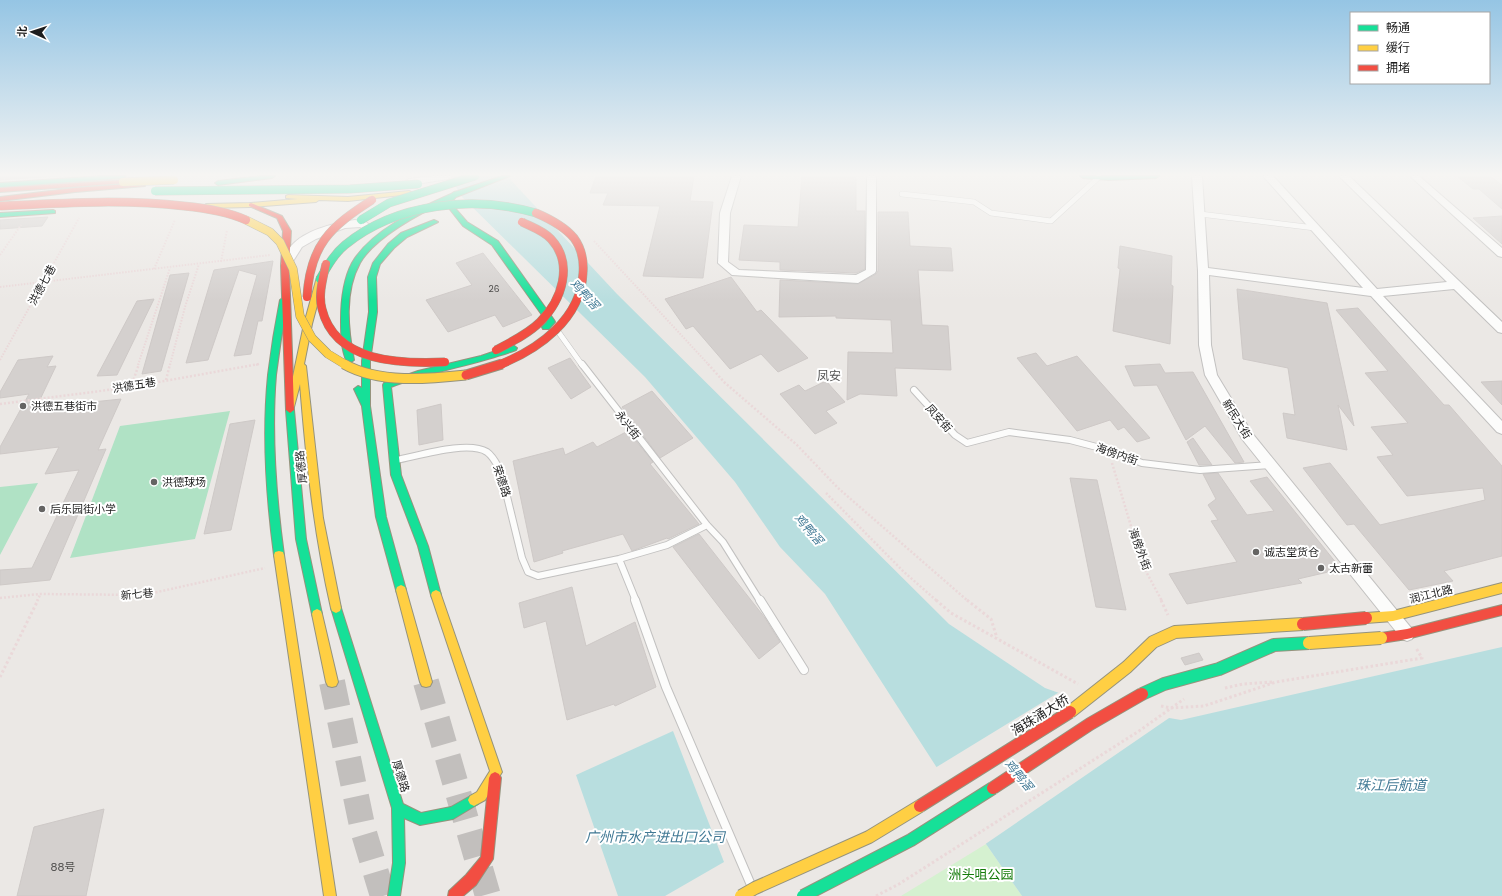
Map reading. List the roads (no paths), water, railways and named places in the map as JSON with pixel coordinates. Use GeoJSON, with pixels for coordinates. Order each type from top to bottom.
{"type":"FeatureCollection","features":[{"type":"Feature","properties":{"kind":"main road"},"geometry":{"type":"LineString","coordinates":[[243,218],[271,233],[281,244],[294,275],[298,312],[303,324],[320,345],[333,356],[358,370],[376,376],[414,379],[477,372],[494,367],[525,352],[551,334],[562,324],[576,304],[581,293],[585,272],[584,262],[578,244],[572,235],[557,223],[544,218]]}},
{"type":"Feature","properties":{"kind":"main road"},"geometry":{"type":"LineString","coordinates":[[281,218],[284,222],[287,231],[285,266],[293,453],[302,539],[332,682]]}},
{"type":"Feature","properties":{"kind":"main road"},"geometry":{"type":"LineString","coordinates":[[320,345],[308,314],[306,290],[308,268],[316,248],[336,223],[343,218]]}},
{"type":"Feature","properties":{"kind":"main road"},"geometry":{"type":"LineString","coordinates":[[365,218],[334,245],[326,261],[322,296],[324,315],[338,339],[356,350],[373,358],[423,364],[460,360],[491,352],[518,339],[542,320],[558,300],[562,289],[565,268],[564,259],[554,241],[535,228],[514,219]]}},
{"type":"Feature","properties":{"kind":"main road"},"geometry":{"type":"LineString","coordinates":[[291,405],[315,293],[320,279],[342,247],[384,221],[394,218]]}},
{"type":"Feature","properties":{"kind":"main road"},"geometry":{"type":"LineString","coordinates":[[366,406],[352,369],[346,342],[345,296],[350,277],[359,258],[375,242],[406,218]]}},
{"type":"Feature","properties":{"kind":"main road"},"geometry":{"type":"LineString","coordinates":[[449,218],[434,222],[404,235],[383,254],[377,263],[372,277],[373,312],[387,385],[396,475],[423,546],[440,608],[496,772],[486,859],[471,880],[454,896]]}},
{"type":"Feature","properties":{"kind":"main road"},"geometry":{"type":"LineString","coordinates":[[387,385],[427,371],[477,361],[508,350],[528,340],[551,322],[495,243],[465,224],[460,218]]}},
{"type":"Feature","properties":{"kind":"main road"},"geometry":{"type":"LineString","coordinates":[[286,291],[278,324],[273,361],[269,445],[270,472],[283,587],[330,896]]}},
{"type":"Feature","properties":{"kind":"main road"},"geometry":{"type":"LineString","coordinates":[[373,312],[366,361],[366,406],[381,517],[426,682]]}},
{"type":"Feature","properties":{"kind":"main road","name":"厚德路"},"geometry":{"type":"LineString","coordinates":[[301,357],[318,519],[325,560],[336,607],[398,808],[420,819],[453,813],[481,796],[496,772]]}},
{"type":"Feature","properties":{"kind":"main road","name":"润江北路"},"geometry":{"type":"LineString","coordinates":[[1366,618],[1393,616],[1502,588]]}},
{"type":"Feature","properties":{"kind":"main road"},"geometry":{"type":"LineString","coordinates":[[803,896],[856,871],[926,831],[1073,734],[1147,691],[1164,683],[1220,669],[1259,649],[1274,645],[1381,638],[1407,634],[1502,610]]}},
{"type":"Feature","properties":{"kind":"main road","name":"海珠涌大桥"},"geometry":{"type":"LineString","coordinates":[[741,896],[755,888],[869,837],[1075,709],[1127,667],[1153,642],[1175,632],[1338,622],[1366,618]]}},
{"type":"Feature","properties":{"kind":"main road"},"geometry":{"type":"LineString","coordinates":[[394,896],[398,881],[400,849],[398,808]]}},
{"type":"Feature","properties":{"kind":"street"},"geometry":{"type":"LineString","coordinates":[[725,218],[723,263],[736,273],[858,279],[871,271],[872,218]]}},
{"type":"Feature","properties":{"kind":"street","name":"新民大街"},"geometry":{"type":"LineString","coordinates":[[1200,218],[1205,345],[1211,375],[1247,436],[1407,634]]}},
{"type":"Feature","properties":{"kind":"street"},"geometry":{"type":"LineString","coordinates":[[1306,218],[1374,293],[1502,429]]}},
{"type":"Feature","properties":{"kind":"street"},"geometry":{"type":"LineString","coordinates":[[1387,218],[1502,329]]}},
{"type":"Feature","properties":{"kind":"street"},"geometry":{"type":"LineString","coordinates":[[1461,218],[1502,254]]}},
{"type":"Feature","properties":{"kind":"street"},"geometry":{"type":"LineString","coordinates":[[285,266],[293,252],[309,238],[330,228],[344,226],[367,226],[371,233],[371,239],[359,258]]}},
{"type":"Feature","properties":{"kind":"street"},"geometry":{"type":"LineString","coordinates":[[1203,271],[1374,293],[1456,285]]}},
{"type":"Feature","properties":{"kind":"lane"},"geometry":{"type":"LineString","coordinates":[[1028,218],[1052,221],[1055,218]]}},
{"type":"Feature","properties":{"kind":"lane"},"geometry":{"type":"LineString","coordinates":[[1231,218],[1315,228]]}},
{"type":"Feature","properties":{"kind":"lane","name":"永兴街"},"geometry":{"type":"LineString","coordinates":[[551,322],[613,406],[707,526],[723,542],[804,670]]}},
{"type":"Feature","properties":{"kind":"lane","name":"凤安街"},"geometry":{"type":"LineString","coordinates":[[914,390],[954,435],[967,443]]}},
{"type":"Feature","properties":{"kind":"lane","name":"海傍内街"},"geometry":{"type":"LineString","coordinates":[[967,443],[1009,432],[1070,440],[1108,450],[1142,463],[1200,470],[1270,465]]}},
{"type":"Feature","properties":{"kind":"lane","name":"荣德路"},"geometry":{"type":"LineString","coordinates":[[395,460],[469,445],[490,454],[498,464],[501,472],[522,558],[528,572],[538,576],[619,559]]}},
{"type":"Feature","properties":{"kind":"lane"},"geometry":{"type":"LineString","coordinates":[[707,526],[667,545],[619,559],[644,622],[666,687],[737,849],[755,896]]}},
{"type":"Feature","properties":{"kind":"water"},"geometry":{"type":"Polygon","coordinates":[[[483,218],[546,218],[617,294],[949,624],[1045,688],[1093,705],[1181,720],[1502,647],[1502,896],[1022,896],[986,844],[825,594],[780,547],[735,482],[645,377],[483,218]]]}},
{"type":"Feature","properties":{"kind":"water","name":"广州市水产进出口公司"},"geometry":{"type":"Polygon","coordinates":[[[673,731],[724,862],[665,896],[618,896],[576,775],[673,731]]]}},
{"type":"Feature","properties":{"kind":"tunnel"},"geometry":{"type":"LineString","coordinates":[[332,682],[363,830],[383,896]]}},
{"type":"Feature","properties":{"kind":"tunnel"},"geometry":{"type":"LineString","coordinates":[[426,682],[488,896]]}},
{"type":"Feature","properties":{"kind":"place","name":"洪德五巷街市"},"geometry":{"type":"Point","coordinates":[23,406]}},
{"type":"Feature","properties":{"kind":"place","name":"洪德球场"},"geometry":{"type":"Point","coordinates":[154,482]}},
{"type":"Feature","properties":{"kind":"place","name":"后乐园街小学"},"geometry":{"type":"Point","coordinates":[42,509]}},
{"type":"Feature","properties":{"kind":"place","name":"诚志堂货仓"},"geometry":{"type":"Point","coordinates":[1256,552]}},
{"type":"Feature","properties":{"kind":"place","name":"太古新蕾"},"geometry":{"type":"Point","coordinates":[1321,568]}},
{"type":"Feature","properties":{"kind":"district","name":"凤安"},"geometry":{"type":"Point","coordinates":[829,375]}},
{"type":"Feature","properties":{"kind":"water label","name":"鸡鸭滘"},"geometry":{"type":"Point","coordinates":[585,294]}},
{"type":"Feature","properties":{"kind":"water label","name":"鸡鸭滘"},"geometry":{"type":"Point","coordinates":[809,529]}},
{"type":"Feature","properties":{"kind":"water label","name":"鸡鸭滘"},"geometry":{"type":"Point","coordinates":[1019,775]}},
{"type":"Feature","properties":{"kind":"water label","name":"珠江后航道"},"geometry":{"type":"Point","coordinates":[1391,785]}},
{"type":"Feature","properties":{"kind":"park label","name":"洲头咀公园"},"geometry":{"type":"Point","coordinates":[981,874]}}]}
